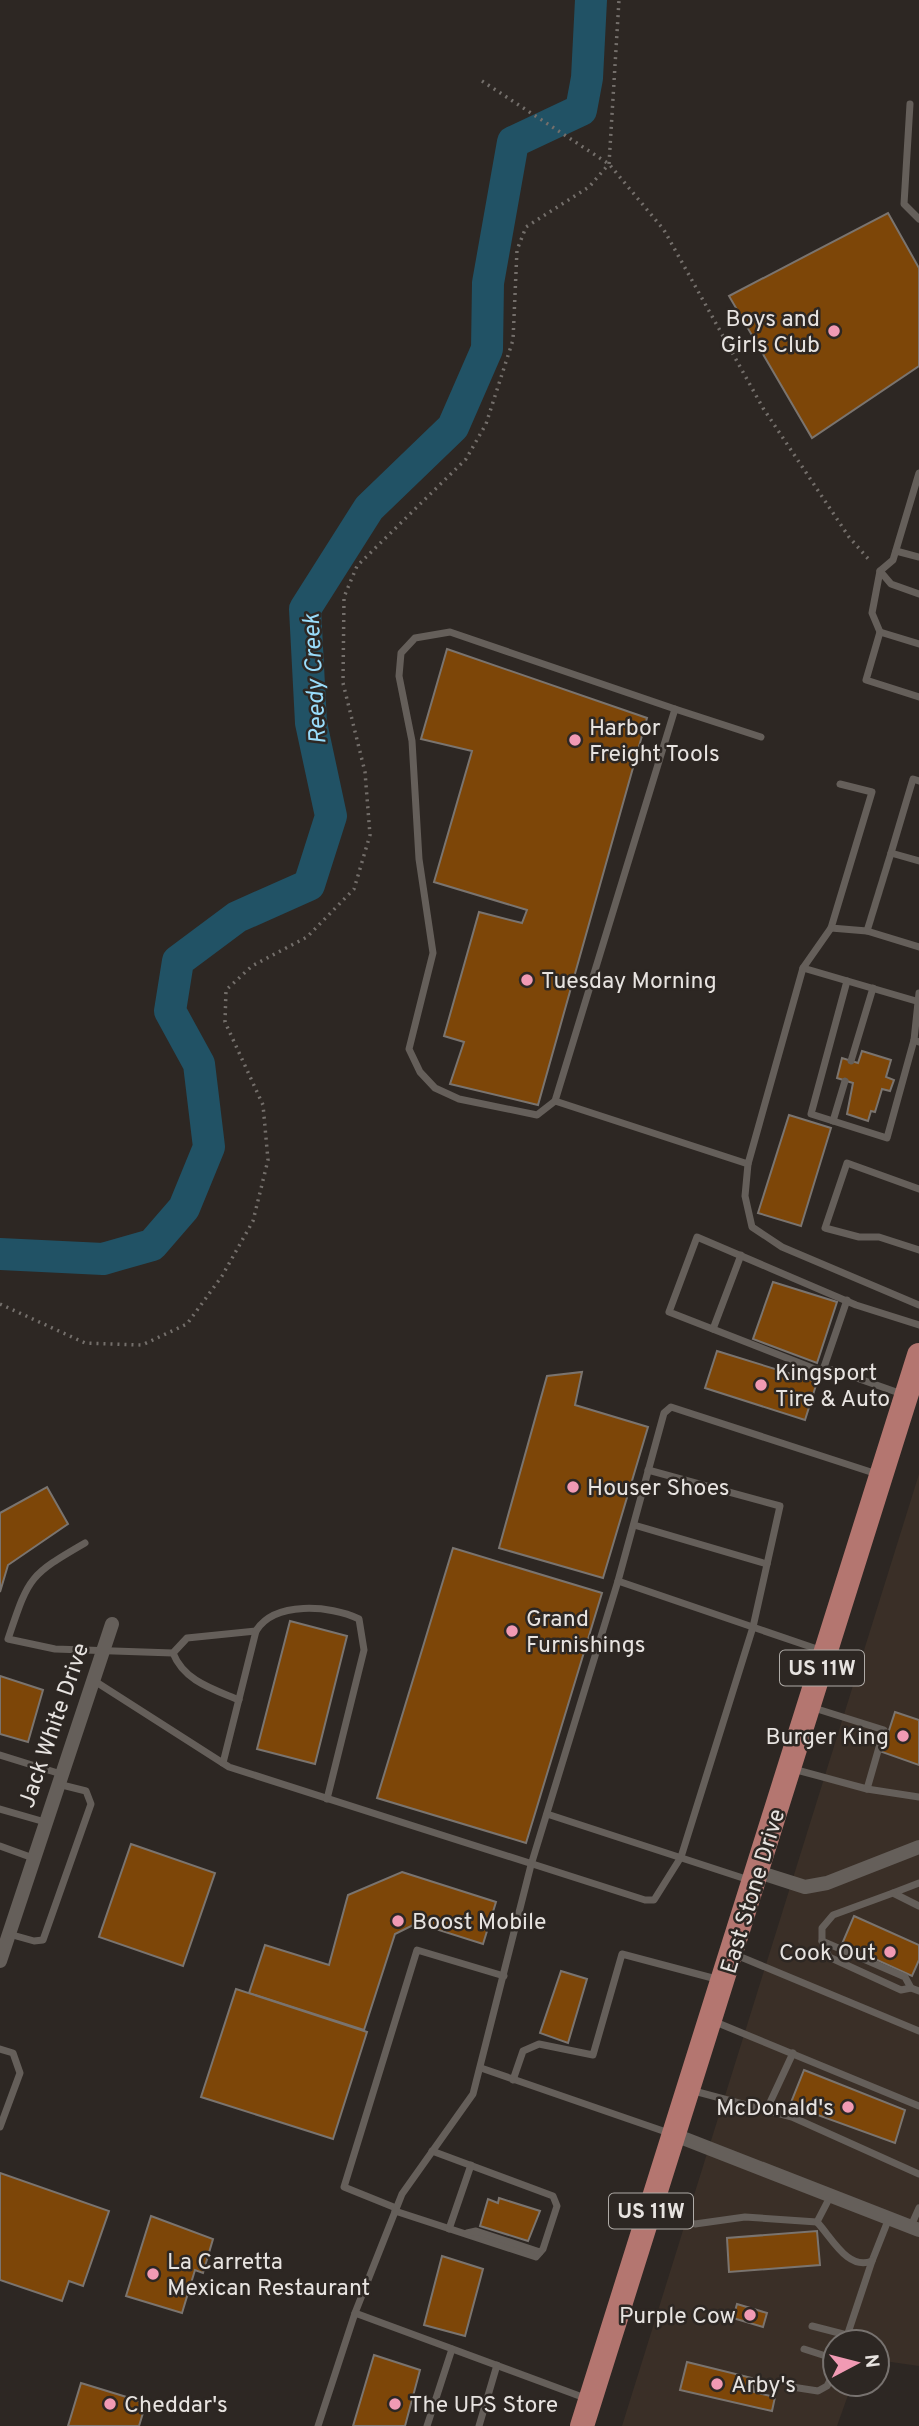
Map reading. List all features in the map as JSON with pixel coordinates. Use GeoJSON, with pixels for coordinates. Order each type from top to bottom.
{"type":"FeatureCollection","features":[{"type":"Feature","properties":{"kind":"highway","name":"East Stone Drive"},"geometry":{"type":"LineString","coordinates":[[582,2426],[690,2090],[919,1355]]}},
{"type":"Feature","properties":{"kind":"street","name":"Jack White Drive"},"geometry":{"type":"LineString","coordinates":[[0,1961],[112,1624]]}},
{"type":"Feature","properties":{"kind":"street"},"geometry":{"type":"LineString","coordinates":[[756,1877],[805,1887],[827,1883],[918,1851]]}},
{"type":"Feature","properties":{"kind":"street"},"geometry":{"type":"LineString","coordinates":[[675,2135],[915,2228]]}},
{"type":"Feature","properties":{"kind":"lane"},"geometry":{"type":"LineString","coordinates":[[911,104],[904,204],[919,219]]}},
{"type":"Feature","properties":{"kind":"lane"},"geometry":{"type":"LineString","coordinates":[[919,473],[915,502],[893,560],[880,571],[872,612],[880,632],[866,680],[919,697]]}},
{"type":"Feature","properties":{"kind":"lane"},"geometry":{"type":"LineString","coordinates":[[896,551],[919,557]]}},
{"type":"Feature","properties":{"kind":"lane"},"geometry":{"type":"LineString","coordinates":[[880,571],[891,584],[919,594]]}},
{"type":"Feature","properties":{"kind":"lane"},"geometry":{"type":"LineString","coordinates":[[676,709],[555,1101],[537,1115],[459,1099],[435,1088],[420,1072],[409,1049],[433,953],[419,859],[412,741],[399,676],[401,653],[415,638],[450,632],[761,737]]}},
{"type":"Feature","properties":{"kind":"lane"},"geometry":{"type":"LineString","coordinates":[[880,632],[919,645]]}},
{"type":"Feature","properties":{"kind":"lane"},"geometry":{"type":"LineString","coordinates":[[867,931],[914,779],[919,781]]}},
{"type":"Feature","properties":{"kind":"lane"},"geometry":{"type":"LineString","coordinates":[[840,784],[872,792],[831,928],[803,968],[748,1164],[745,1196],[751,1227],[782,1247],[919,1305]]}},
{"type":"Feature","properties":{"kind":"lane"},"geometry":{"type":"LineString","coordinates":[[891,853],[919,861]]}},
{"type":"Feature","properties":{"kind":"lane"},"geometry":{"type":"LineString","coordinates":[[831,928],[867,931],[919,947]]}},
{"type":"Feature","properties":{"kind":"lane"},"geometry":{"type":"LineString","coordinates":[[803,968],[873,988],[918,997],[916,1041],[887,1138],[811,1114],[847,981]]}},
{"type":"Feature","properties":{"kind":"lane"},"geometry":{"type":"LineString","coordinates":[[851,1061],[873,988]]}},
{"type":"Feature","properties":{"kind":"lane"},"geometry":{"type":"LineString","coordinates":[[833,1121],[845,1081]]}},
{"type":"Feature","properties":{"kind":"lane"},"geometry":{"type":"LineString","coordinates":[[555,1101],[748,1164]]}},
{"type":"Feature","properties":{"kind":"lane"},"geometry":{"type":"LineString","coordinates":[[919,1189],[847,1163],[825,1228],[859,1237],[879,1237],[919,1250]]}},
{"type":"Feature","properties":{"kind":"lane"},"geometry":{"type":"LineString","coordinates":[[906,1396],[834,1370],[823,1370],[669,1312],[697,1237],[847,1300],[919,1325]]}},
{"type":"Feature","properties":{"kind":"lane"},"geometry":{"type":"LineString","coordinates":[[713,1329],[741,1255]]}},
{"type":"Feature","properties":{"kind":"lane"},"geometry":{"type":"LineString","coordinates":[[823,1370],[847,1300]]}},
{"type":"Feature","properties":{"kind":"lane"},"geometry":{"type":"LineString","coordinates":[[317,2426],[355,2313],[402,2194],[473,2094],[531,1865],[618,1581],[664,1413],[671,1407],[881,1475]]}},
{"type":"Feature","properties":{"kind":"lane"},"geometry":{"type":"LineString","coordinates":[[92,1679],[223,1763],[531,1865],[645,1900],[654,1900],[681,1857],[753,1626],[780,1506],[648,1470]]}},
{"type":"Feature","properties":{"kind":"lane"},"geometry":{"type":"LineString","coordinates":[[634,1525],[767,1564]]}},
{"type":"Feature","properties":{"kind":"lane"},"geometry":{"type":"LineString","coordinates":[[85,1544],[46,1565],[32,1577],[8,1639],[55,1649],[102,1652],[153,1650],[173,1653]]}},
{"type":"Feature","properties":{"kind":"lane"},"geometry":{"type":"LineString","coordinates":[[618,1581],[826,1653]]}},
{"type":"Feature","properties":{"kind":"lane"},"geometry":{"type":"LineString","coordinates":[[223,1763],[256,1631],[263,1620],[285,1611],[348,1614],[359,1619],[364,1650],[327,1799]]}},
{"type":"Feature","properties":{"kind":"lane"},"geometry":{"type":"LineString","coordinates":[[173,1653],[187,1638],[256,1631]]}},
{"type":"Feature","properties":{"kind":"lane"},"geometry":{"type":"LineString","coordinates":[[173,1653],[178,1667],[192,1679],[239,1700]]}},
{"type":"Feature","properties":{"kind":"lane"},"geometry":{"type":"LineString","coordinates":[[810,1707],[884,1730],[867,1789]]}},
{"type":"Feature","properties":{"kind":"lane"},"geometry":{"type":"LineString","coordinates":[[0,1755],[86,1791],[91,1804],[43,1940],[34,1941],[8,1934]]}},
{"type":"Feature","properties":{"kind":"lane"},"geometry":{"type":"LineString","coordinates":[[790,1769],[867,1789],[919,1797]]}},
{"type":"Feature","properties":{"kind":"lane"},"geometry":{"type":"LineString","coordinates":[[0,1809],[45,1822]]}},
{"type":"Feature","properties":{"kind":"lane"},"geometry":{"type":"LineString","coordinates":[[547,1814],[681,1857],[756,1877]]}},
{"type":"Feature","properties":{"kind":"lane"},"geometry":{"type":"LineString","coordinates":[[0,1846],[33,1858]]}},
{"type":"Feature","properties":{"kind":"lane"},"geometry":{"type":"LineString","coordinates":[[915,1989],[901,1990],[829,1957],[822,1941],[822,1928],[833,1915],[919,1883]]}},
{"type":"Feature","properties":{"kind":"lane"},"geometry":{"type":"LineString","coordinates":[[893,1893],[919,1906]]}},
{"type":"Feature","properties":{"kind":"lane"},"geometry":{"type":"LineString","coordinates":[[822,1941],[905,1977],[915,1989]]}},
{"type":"Feature","properties":{"kind":"lane"},"geometry":{"type":"LineString","coordinates":[[432,2151],[553,2196],[557,2206],[536,2257],[449,2229],[344,2187],[417,1950],[504,1976]]}},
{"type":"Feature","properties":{"kind":"lane"},"geometry":{"type":"LineString","coordinates":[[732,1953],[919,2031]]}},
{"type":"Feature","properties":{"kind":"lane"},"geometry":{"type":"LineString","coordinates":[[513,2080],[523,2051],[539,2044],[593,2055],[622,1954],[724,1981]]}},
{"type":"Feature","properties":{"kind":"lane"},"geometry":{"type":"LineString","coordinates":[[711,2021],[919,2106]]}},
{"type":"Feature","properties":{"kind":"lane"},"geometry":{"type":"LineString","coordinates":[[0,2049],[13,2053],[20,2073],[0,2127]]}},
{"type":"Feature","properties":{"kind":"lane"},"geometry":{"type":"LineString","coordinates":[[766,2110],[793,2053]]}},
{"type":"Feature","properties":{"kind":"lane"},"geometry":{"type":"LineString","coordinates":[[481,2068],[675,2135]]}},
{"type":"Feature","properties":{"kind":"lane"},"geometry":{"type":"LineString","coordinates":[[690,2090],[792,2117],[919,2174]]}},
{"type":"Feature","properties":{"kind":"lane"},"geometry":{"type":"LineString","coordinates":[[449,2229],[471,2165]]}},
{"type":"Feature","properties":{"kind":"lane"},"geometry":{"type":"LineString","coordinates":[[817,2222],[832,2194]]}},
{"type":"Feature","properties":{"kind":"lane"},"geometry":{"type":"LineString","coordinates":[[915,2228],[919,2208]]}},
{"type":"Feature","properties":{"kind":"lane"},"geometry":{"type":"LineString","coordinates":[[651,2211],[695,2224],[745,2217],[817,2222],[855,2263],[872,2261]]}},
{"type":"Feature","properties":{"kind":"lane"},"geometry":{"type":"LineString","coordinates":[[850,2328],[889,2217]]}},
{"type":"Feature","properties":{"kind":"lane"},"geometry":{"type":"LineString","coordinates":[[355,2313],[590,2400]]}},
{"type":"Feature","properties":{"kind":"lane"},"geometry":{"type":"LineString","coordinates":[[811,2326],[821,2330]]}},
{"type":"Feature","properties":{"kind":"lane"},"geometry":{"type":"LineString","coordinates":[[428,2426],[452,2349]]}},
{"type":"Feature","properties":{"kind":"lane"},"geometry":{"type":"LineString","coordinates":[[804,2349],[821,2354]]}},
{"type":"Feature","properties":{"kind":"lane"},"geometry":{"type":"LineString","coordinates":[[479,2426],[497,2365]]}},
{"type":"Feature","properties":{"kind":"lane"},"geometry":{"type":"LineString","coordinates":[[792,2387],[821,2389]]}},
{"type":"Feature","properties":{"kind":"path"},"geometry":{"type":"LineString","coordinates":[[0,1304],[85,1343],[142,1345],[187,1324],[222,1276],[253,1221],[268,1160],[263,1105],[225,1022],[226,990],[251,966],[307,937],[354,889],[370,835],[365,772],[343,683],[344,597],[357,566],[466,459],[486,424],[513,340],[517,250],[526,227],[589,187],[609,164],[620,0]]}},
{"type":"Feature","properties":{"kind":"path"},"geometry":{"type":"LineString","coordinates":[[482,81],[609,164],[664,230],[763,408],[849,537],[880,571]]}},
{"type":"Feature","properties":{"kind":"shaded area"},"geometry":{"type":"Polygon","coordinates":[[[919,1474],[919,2366],[891,2362],[891,2328],[821,2328],[821,2398],[847,2398],[837,2426],[622,2426],[919,1474]]]}},
{"type":"Feature","properties":{"kind":"building","name":"Boys and Girls Club"},"geometry":{"type":"Polygon","coordinates":[[[888,213],[919,268],[919,366],[812,438],[729,296],[888,213]]]}},
{"type":"Feature","properties":{"kind":"building"},"geometry":{"type":"Polygon","coordinates":[[[447,649],[647,718],[538,1105],[450,1084],[464,1042],[444,1036],[479,912],[522,923],[527,910],[434,882],[472,751],[421,739],[447,649]]]}},
{"type":"Feature","properties":{"kind":"building"},"geometry":{"type":"Polygon","coordinates":[[[862,1051],[891,1060],[886,1077],[894,1080],[890,1091],[882,1089],[875,1112],[871,1111],[868,1121],[847,1114],[853,1083],[837,1078],[842,1058],[858,1063],[862,1051]]]}},
{"type":"Feature","properties":{"kind":"building"},"geometry":{"type":"Polygon","coordinates":[[[789,1115],[831,1128],[801,1226],[758,1213],[789,1115]]]}},
{"type":"Feature","properties":{"kind":"building"},"geometry":{"type":"Polygon","coordinates":[[[773,1282],[837,1302],[817,1363],[753,1339],[773,1282]]]}},
{"type":"Feature","properties":{"kind":"building","name":"Kingsport Tire & Auto"},"geometry":{"type":"Polygon","coordinates":[[[717,1351],[817,1382],[805,1420],[705,1388],[717,1351]]]}},
{"type":"Feature","properties":{"kind":"building","name":"Houser Shoes"},"geometry":{"type":"Polygon","coordinates":[[[582,1372],[575,1405],[648,1427],[603,1578],[499,1548],[547,1376],[582,1372]]]}},
{"type":"Feature","properties":{"kind":"building"},"geometry":{"type":"Polygon","coordinates":[[[47,1487],[68,1524],[8,1565],[0,1592],[0,1513],[47,1487]]]}},
{"type":"Feature","properties":{"kind":"building"},"geometry":{"type":"Polygon","coordinates":[[[453,1548],[602,1593],[526,1843],[377,1798],[453,1548]]]}},
{"type":"Feature","properties":{"kind":"building"},"geometry":{"type":"Polygon","coordinates":[[[290,1621],[347,1636],[315,1764],[257,1749],[290,1621]]]}},
{"type":"Feature","properties":{"kind":"building"},"geometry":{"type":"Polygon","coordinates":[[[0,1676],[43,1690],[28,1742],[0,1734],[0,1676]]]}},
{"type":"Feature","properties":{"kind":"building","name":"Burger King"},"geometry":{"type":"Polygon","coordinates":[[[895,1712],[919,1720],[919,1765],[882,1752],[895,1712]]]}},
{"type":"Feature","properties":{"kind":"building"},"geometry":{"type":"Polygon","coordinates":[[[131,1844],[215,1873],[183,1966],[99,1937],[131,1844]]]}},
{"type":"Feature","properties":{"kind":"building"},"geometry":{"type":"Polygon","coordinates":[[[402,1872],[496,1902],[483,1944],[417,1923],[395,1934],[364,2030],[249,1993],[265,1945],[329,1965],[348,1895],[402,1872]]]}},
{"type":"Feature","properties":{"kind":"building","name":"Cook Out"},"geometry":{"type":"Polygon","coordinates":[[[854,1916],[919,1945],[919,1960],[912,1976],[842,1944],[854,1916]]]}},
{"type":"Feature","properties":{"kind":"building"},"geometry":{"type":"Polygon","coordinates":[[[561,1971],[587,1979],[568,2043],[540,2033],[561,1971]]]}},
{"type":"Feature","properties":{"kind":"building"},"geometry":{"type":"Polygon","coordinates":[[[236,1989],[367,2032],[333,2139],[201,2097],[236,1989]]]}},
{"type":"Feature","properties":{"kind":"building","name":"McDonald's"},"geometry":{"type":"Polygon","coordinates":[[[804,2070],[905,2110],[895,2143],[790,2105],[804,2070]]]}},
{"type":"Feature","properties":{"kind":"building"},"geometry":{"type":"Polygon","coordinates":[[[0,2173],[109,2211],[83,2286],[69,2281],[62,2301],[0,2280],[0,2173]]]}},
{"type":"Feature","properties":{"kind":"building"},"geometry":{"type":"Polygon","coordinates":[[[499,2198],[540,2211],[528,2241],[480,2226],[488,2199],[498,2203],[499,2198]]]}},
{"type":"Feature","properties":{"kind":"building"},"geometry":{"type":"Polygon","coordinates":[[[151,2216],[213,2239],[203,2273],[195,2270],[182,2313],[126,2296],[151,2216]]]}},
{"type":"Feature","properties":{"kind":"building"},"geometry":{"type":"Polygon","coordinates":[[[817,2231],[820,2265],[729,2272],[727,2238],[817,2231]]]}},
{"type":"Feature","properties":{"kind":"building"},"geometry":{"type":"Polygon","coordinates":[[[442,2256],[483,2269],[465,2336],[424,2325],[442,2256]]]}},
{"type":"Feature","properties":{"kind":"building","name":"Purple Cow"},"geometry":{"type":"Polygon","coordinates":[[[737,2304],[767,2313],[763,2327],[733,2318],[737,2304]]]}},
{"type":"Feature","properties":{"kind":"building"},"geometry":{"type":"Polygon","coordinates":[[[374,2355],[420,2370],[405,2426],[353,2426],[374,2355]]]}},
{"type":"Feature","properties":{"kind":"building","name":"Arby's"},"geometry":{"type":"Polygon","coordinates":[[[687,2362],[752,2378],[754,2392],[775,2397],[772,2411],[680,2390],[687,2362]]]}},
{"type":"Feature","properties":{"kind":"building","name":"Cheddar's"},"geometry":{"type":"Polygon","coordinates":[[[81,2383],[146,2403],[139,2426],[68,2426],[81,2383]]]}},
{"type":"Feature","properties":{"kind":"waterway","name":"Reedy Creek"},"geometry":{"type":"LineString","coordinates":[[0,1254],[103,1259],[152,1245],[184,1208],[209,1147],[199,1064],[170,1011],[178,961],[237,917],[309,885],[331,816],[311,723],[305,609],[369,508],[453,427],[487,349],[488,283],[513,142],[581,110],[587,78],[591,0]]}},
{"type":"Feature","properties":{"kind":"place","name":"Boys and Girls Club"},"geometry":{"type":"Point","coordinates":[834,331]}},
{"type":"Feature","properties":{"kind":"place","name":"Harbor Freight Tools"},"geometry":{"type":"Point","coordinates":[575,740]}},
{"type":"Feature","properties":{"kind":"place","name":"Tuesday Morning"},"geometry":{"type":"Point","coordinates":[527,980]}},
{"type":"Feature","properties":{"kind":"place","name":"Kingsport Tire & Auto"},"geometry":{"type":"Point","coordinates":[761,1385]}},
{"type":"Feature","properties":{"kind":"place","name":"Houser Shoes"},"geometry":{"type":"Point","coordinates":[573,1487]}},
{"type":"Feature","properties":{"kind":"place","name":"Grand Furnishings"},"geometry":{"type":"Point","coordinates":[512,1631]}},
{"type":"Feature","properties":{"kind":"place","name":"Burger King"},"geometry":{"type":"Point","coordinates":[903,1736]}},
{"type":"Feature","properties":{"kind":"place","name":"Boost Mobile"},"geometry":{"type":"Point","coordinates":[398,1921]}},
{"type":"Feature","properties":{"kind":"place","name":"Cook Out"},"geometry":{"type":"Point","coordinates":[890,1952]}},
{"type":"Feature","properties":{"kind":"place","name":"McDonald's"},"geometry":{"type":"Point","coordinates":[848,2107]}},
{"type":"Feature","properties":{"kind":"place","name":"La Carretta Mexican Restaurant"},"geometry":{"type":"Point","coordinates":[153,2274]}},
{"type":"Feature","properties":{"kind":"place","name":"Purple Cow"},"geometry":{"type":"Point","coordinates":[750,2315]}},
{"type":"Feature","properties":{"kind":"place","name":"Arby's"},"geometry":{"type":"Point","coordinates":[717,2384]}},
{"type":"Feature","properties":{"kind":"place","name":"Cheddar's"},"geometry":{"type":"Point","coordinates":[110,2404]}},
{"type":"Feature","properties":{"kind":"place","name":"The UPS Store"},"geometry":{"type":"Point","coordinates":[395,2404]}}]}
